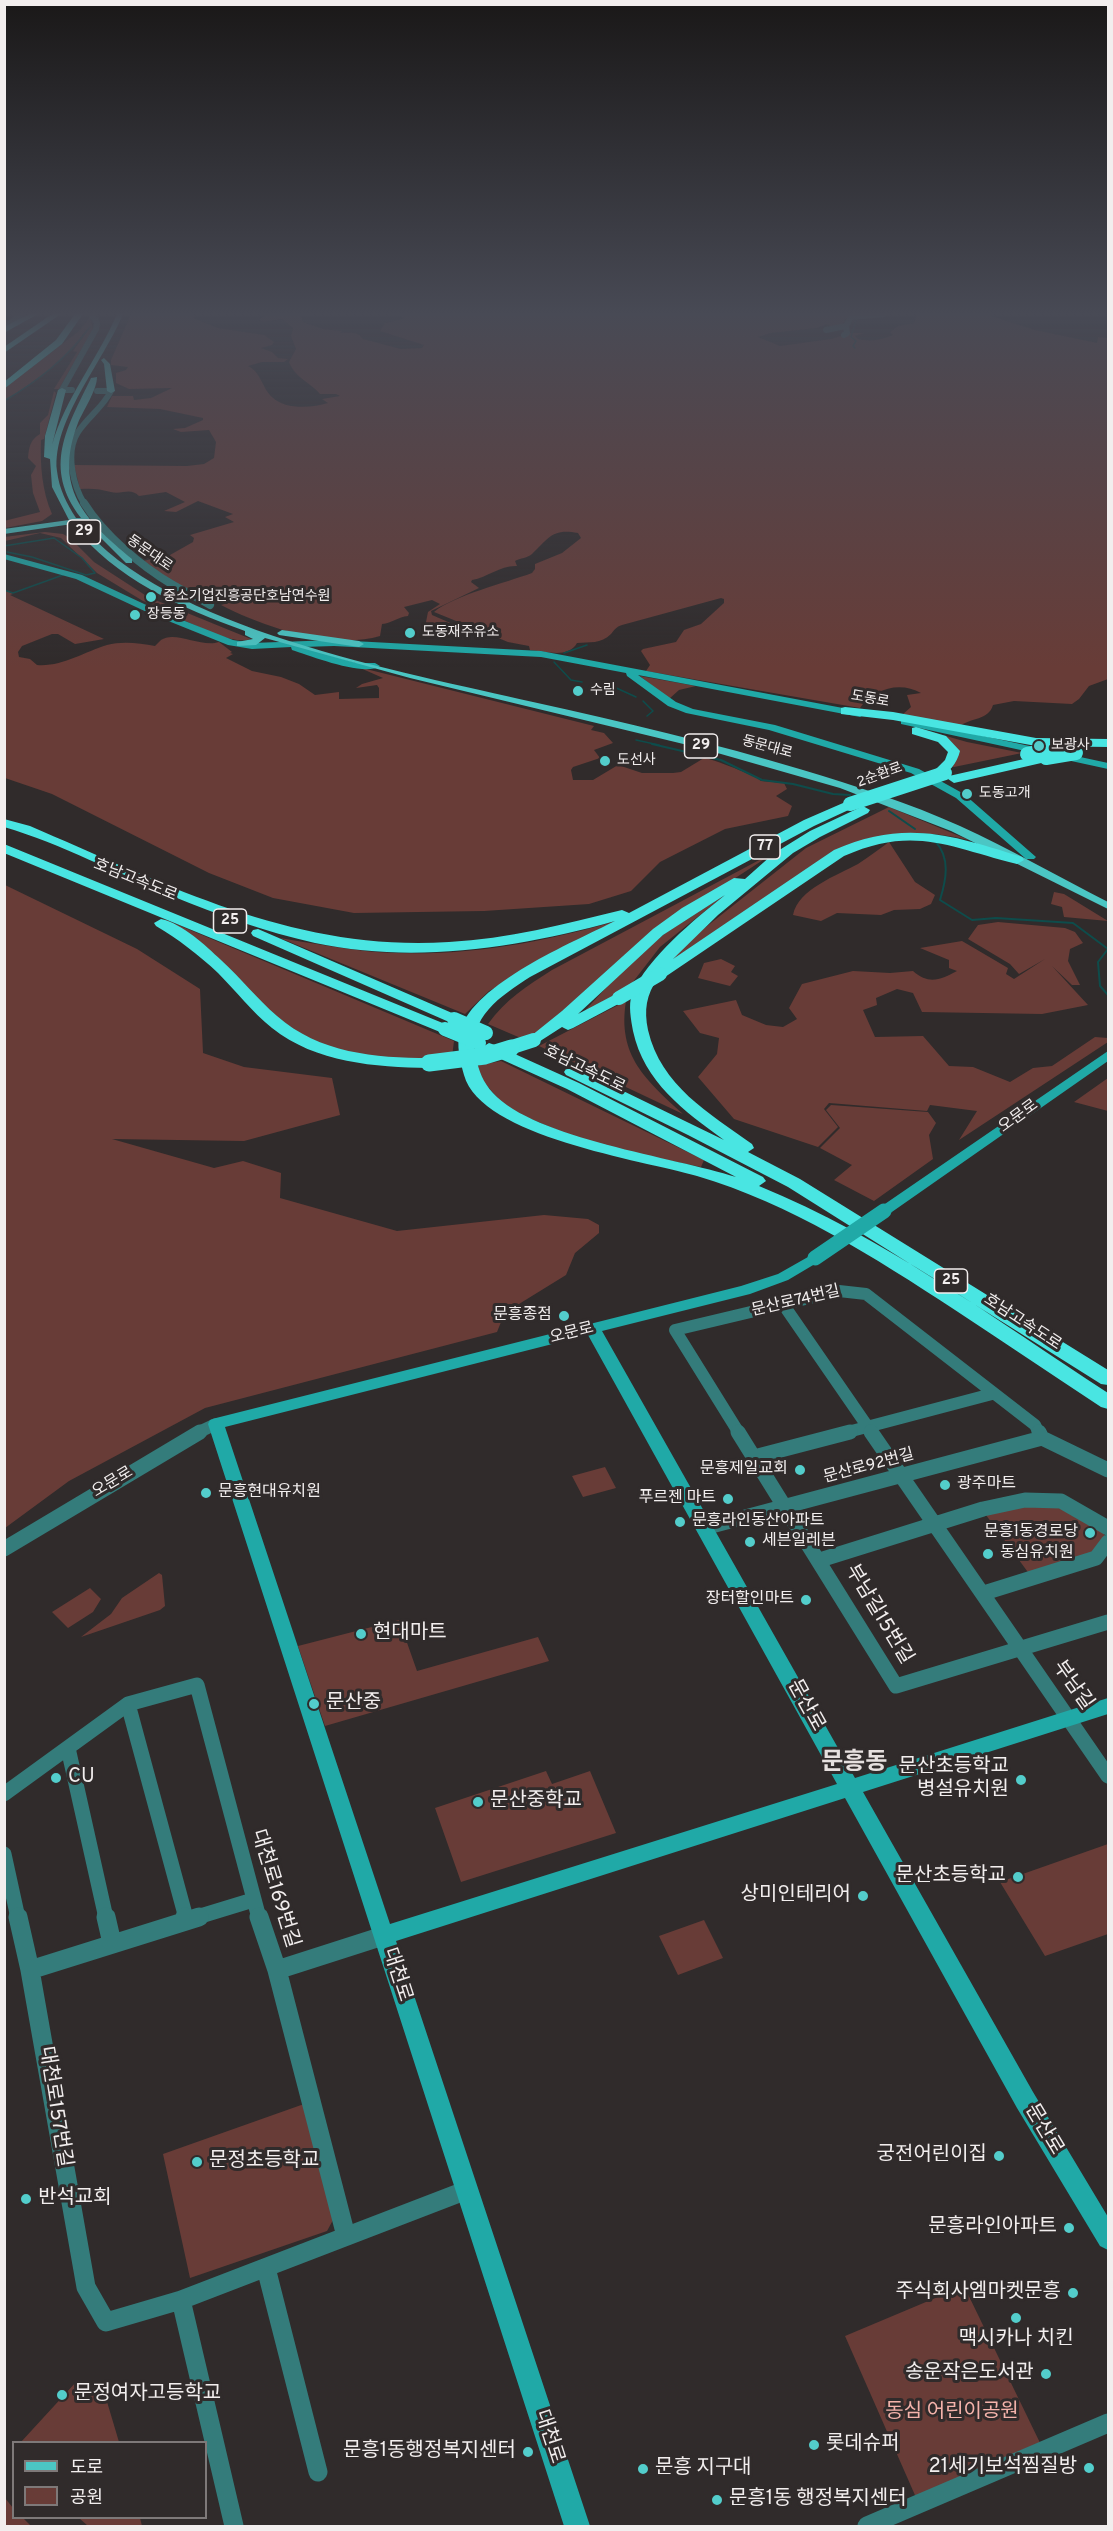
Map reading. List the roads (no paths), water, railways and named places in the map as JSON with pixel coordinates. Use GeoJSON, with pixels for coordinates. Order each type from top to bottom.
{"type":"FeatureCollection","features":[{"type":"Feature","properties":{"kind":"highway"},"geometry":{"type":"LineString","coordinates":[[844,711],[893,716],[1036,742],[1108,743]]}},
{"type":"Feature","properties":{"kind":"highway"},"geometry":{"type":"LineString","coordinates":[[844,711],[942,739],[954,751],[944,774]]}},
{"type":"Feature","properties":{"kind":"highway","name":"2순환로"},"geometry":{"type":"LineString","coordinates":[[680,893],[809,823],[900,795],[944,774],[1027,754],[1108,743]]}},
{"type":"Feature","properties":{"kind":"highway","name":"2순환로"},"geometry":{"type":"LineString","coordinates":[[944,774],[1108,750]]}},
{"type":"Feature","properties":{"kind":"highway","name":"2순환로"},"geometry":{"type":"LineString","coordinates":[[788,851],[857,807]]}},
{"type":"Feature","properties":{"kind":"highway"},"geometry":{"type":"LineString","coordinates":[[4,824],[25,829],[237,915],[275,928],[359,944],[397,947],[444,946],[541,936],[621,914],[680,893]]}},
{"type":"Feature","properties":{"kind":"highway","name":"호남고속도로"},"geometry":{"type":"LineString","coordinates":[[4,824],[449,1024]]}},
{"type":"Feature","properties":{"kind":"highway"},"geometry":{"type":"LineString","coordinates":[[103,889],[189,939],[230,976],[254,1004],[297,1038],[351,1056],[394,1063],[429,1063],[485,1056],[534,1040],[577,1022],[660,974],[838,853],[865,841],[901,835],[939,837],[1023,859]]}},
{"type":"Feature","properties":{"kind":"highway","name":"호남고속도로"},"geometry":{"type":"LineString","coordinates":[[4,848],[614,1091],[794,1184],[1108,1379]]}},
{"type":"Feature","properties":{"kind":"highway"},"geometry":{"type":"LineString","coordinates":[[534,1040],[562,1022],[658,932],[681,915],[788,851]]}},
{"type":"Feature","properties":{"kind":"highway"},"geometry":{"type":"LineString","coordinates":[[788,851],[682,940],[659,964],[639,996],[640,1027],[647,1053],[658,1074],[707,1120],[794,1184]]}},
{"type":"Feature","properties":{"kind":"highway"},"geometry":{"type":"LineString","coordinates":[[680,893],[525,974],[480,1007],[468,1030],[467,1060],[472,1077],[483,1092],[504,1110],[557,1137],[724,1178],[826,1222]]}},
{"type":"Feature","properties":{"kind":"highway","name":"호남고속도로"},"geometry":{"type":"LineString","coordinates":[[483,1038],[677,1138],[826,1222],[922,1281],[1108,1402]]}},
{"type":"Feature","properties":{"kind":"main road"},"geometry":{"type":"LineString","coordinates":[[50,432],[47,456],[53,474]]}},
{"type":"Feature","properties":{"kind":"main road","name":"동문대로"},"geometry":{"type":"LineString","coordinates":[[62,432],[57,445],[53,474],[55,485],[65,507],[90,541],[116,564],[162,593],[219,618],[296,644],[797,772],[933,820],[1108,895]]}},
{"type":"Feature","properties":{"kind":"main road","name":"동문대로"},"geometry":{"type":"LineString","coordinates":[[72,432],[64,474],[76,505],[128,561],[163,583],[210,605],[282,633],[372,663]]}},
{"type":"Feature","properties":{"kind":"main road"},"geometry":{"type":"LineString","coordinates":[[69,488],[86,506]]}},
{"type":"Feature","properties":{"kind":"main road"},"geometry":{"type":"LineString","coordinates":[[27,529],[54,520],[65,507]]}},
{"type":"Feature","properties":{"kind":"main road"},"geometry":{"type":"LineString","coordinates":[[4,532],[87,519]]}},
{"type":"Feature","properties":{"kind":"main road"},"geometry":{"type":"LineString","coordinates":[[27,529],[64,530],[90,541]]}},
{"type":"Feature","properties":{"kind":"main road"},"geometry":{"type":"LineString","coordinates":[[4,556],[80,577],[154,612],[224,640],[240,644],[296,644]]}},
{"type":"Feature","properties":{"kind":"main road"},"geometry":{"type":"LineString","coordinates":[[219,618],[225,624],[260,638],[253,643],[240,644]]}},
{"type":"Feature","properties":{"kind":"main road"},"geometry":{"type":"LineString","coordinates":[[282,633],[359,644]]}},
{"type":"Feature","properties":{"kind":"main road","name":"동문대로"},"geometry":{"type":"LineString","coordinates":[[296,644],[359,644],[530,652],[625,671],[665,700],[690,711],[771,727],[915,771],[960,796],[1023,859],[1108,906]]}},
{"type":"Feature","properties":{"kind":"main road"},"geometry":{"type":"LineString","coordinates":[[274,645],[292,647],[357,666],[372,663]]}},
{"type":"Feature","properties":{"kind":"main road"},"geometry":{"type":"LineString","coordinates":[[372,663],[359,649],[373,645]]}},
{"type":"Feature","properties":{"kind":"main road","name":"도동로"},"geometry":{"type":"LineString","coordinates":[[625,671],[924,726],[1108,766]]}},
{"type":"Feature","properties":{"kind":"main road"},"geometry":{"type":"LineString","coordinates":[[690,711],[675,699],[679,693],[698,688],[730,690]]}},
{"type":"Feature","properties":{"kind":"main road","name":"오문로"},"geometry":{"type":"LineString","coordinates":[[216,1424],[593,1329],[783,1277],[815,1258],[1108,1055]]}},
{"type":"Feature","properties":{"kind":"main road","name":"문산로"},"geometry":{"type":"LineString","coordinates":[[593,1329],[1025,2100],[1108,2238]]}},
{"type":"Feature","properties":{"kind":"main road","name":"대천로"},"geometry":{"type":"LineString","coordinates":[[216,1424],[577,2526]]}},
{"type":"Feature","properties":{"kind":"main road"},"geometry":{"type":"LineString","coordinates":[[383,1936],[1108,1706]]}},
{"type":"Feature","properties":{"kind":"street"},"geometry":{"type":"LineString","coordinates":[[78,432],[72,464],[80,496],[86,506],[146,566],[173,585],[210,605]]}},
{"type":"Feature","properties":{"kind":"street","name":"문산로74번길"},"geometry":{"type":"LineString","coordinates":[[675,1330],[839,1292],[852,1291],[866,1294],[992,1394],[1035,1425],[1042,1438],[1108,1470]]}},
{"type":"Feature","properties":{"kind":"street","name":"부남길"},"geometry":{"type":"LineString","coordinates":[[783,1304],[1108,1776]]}},
{"type":"Feature","properties":{"kind":"street","name":"부남길15번길"},"geometry":{"type":"LineString","coordinates":[[675,1330],[820,1560],[896,1686],[1020,1649]]}},
{"type":"Feature","properties":{"kind":"street"},"geometry":{"type":"LineString","coordinates":[[754,1457],[992,1394]]}},
{"type":"Feature","properties":{"kind":"street","name":"오문로"},"geometry":{"type":"LineString","coordinates":[[4,1549],[183,1440],[216,1424]]}},
{"type":"Feature","properties":{"kind":"street","name":"문산로92번길"},"geometry":{"type":"LineString","coordinates":[[704,1528],[1042,1438]]}},
{"type":"Feature","properties":{"kind":"street"},"geometry":{"type":"LineString","coordinates":[[820,1560],[983,1509],[1040,1498],[1071,1505],[1108,1528]]}},
{"type":"Feature","properties":{"kind":"street"},"geometry":{"type":"LineString","coordinates":[[984,1593],[1096,1558],[1108,1542]]}},
{"type":"Feature","properties":{"kind":"street","name":"부남길"},"geometry":{"type":"LineString","coordinates":[[1020,1649],[1108,1622]]}},
{"type":"Feature","properties":{"kind":"street","name":"대천로169번길"},"geometry":{"type":"LineString","coordinates":[[128,1704],[197,1686],[253,1900],[277,1970],[383,1936]]}},
{"type":"Feature","properties":{"kind":"street"},"geometry":{"type":"LineString","coordinates":[[4,1794],[128,1704],[186,1920]]}},
{"type":"Feature","properties":{"kind":"street"},"geometry":{"type":"LineString","coordinates":[[68,1748],[112,1943]]}},
{"type":"Feature","properties":{"kind":"street","name":"대천로157번길"},"geometry":{"type":"LineString","coordinates":[[4,1854],[30,1970],[86,2287],[106,2322],[181,2300],[467,2190]]}},
{"type":"Feature","properties":{"kind":"street"},"geometry":{"type":"LineString","coordinates":[[30,1970],[253,1900]]}},
{"type":"Feature","properties":{"kind":"street"},"geometry":{"type":"LineString","coordinates":[[277,1970],[346,2236]]}},
{"type":"Feature","properties":{"kind":"street"},"geometry":{"type":"LineString","coordinates":[[266,2268],[318,2472]]}},
{"type":"Feature","properties":{"kind":"street"},"geometry":{"type":"LineString","coordinates":[[181,2300],[234,2526]]}},
{"type":"Feature","properties":{"kind":"street"},"geometry":{"type":"LineString","coordinates":[[867,2526],[1108,2423]]}},
{"type":"Feature","properties":{"kind":"waterway"},"geometry":{"type":"LineString","coordinates":[[4,546],[54,538],[82,558],[95,573],[86,575],[32,557],[7,552]]}},
{"type":"Feature","properties":{"kind":"waterway"},"geometry":{"type":"LineString","coordinates":[[4,590],[13,593],[63,575]]}},
{"type":"Feature","properties":{"kind":"waterway"},"geometry":{"type":"LineString","coordinates":[[564,653],[587,645]]}},
{"type":"Feature","properties":{"kind":"waterway"},"geometry":{"type":"LineString","coordinates":[[554,662],[571,680],[582,682]]}},
{"type":"Feature","properties":{"kind":"waterway"},"geometry":{"type":"LineString","coordinates":[[612,686],[636,697]]}},
{"type":"Feature","properties":{"kind":"waterway"},"geometry":{"type":"LineString","coordinates":[[643,701],[653,711],[647,716]]}},
{"type":"Feature","properties":{"kind":"waterway"},"geometry":{"type":"LineString","coordinates":[[636,740],[659,745]]}},
{"type":"Feature","properties":{"kind":"waterway"},"geometry":{"type":"LineString","coordinates":[[652,744],[721,760],[762,780],[793,784],[833,794],[850,795]]}},
{"type":"Feature","properties":{"kind":"waterway"},"geometry":{"type":"LineString","coordinates":[[889,811],[915,829]]}},
{"type":"Feature","properties":{"kind":"waterway"},"geometry":{"type":"LineString","coordinates":[[935,841],[943,855],[946,869],[940,900],[972,920],[996,918],[1073,923],[1108,949],[1098,962],[1100,986],[1108,995]]}},
{"type":"Feature","properties":{"kind":"place","name":"중소기업진흥공단호남연수원"},"geometry":{"type":"Point","coordinates":[151,597]}},
{"type":"Feature","properties":{"kind":"place","name":"장등동"},"geometry":{"type":"Point","coordinates":[135,615]}},
{"type":"Feature","properties":{"kind":"place","name":"도동재주유소"},"geometry":{"type":"Point","coordinates":[410,633]}},
{"type":"Feature","properties":{"kind":"place","name":"수림"},"geometry":{"type":"Point","coordinates":[578,691]}},
{"type":"Feature","properties":{"kind":"place","name":"보광사"},"geometry":{"type":"Point","coordinates":[1039,746]}},
{"type":"Feature","properties":{"kind":"place","name":"도선사"},"geometry":{"type":"Point","coordinates":[605,761]}},
{"type":"Feature","properties":{"kind":"place","name":"도동고개"},"geometry":{"type":"Point","coordinates":[967,794]}},
{"type":"Feature","properties":{"kind":"place","name":"문흥종점"},"geometry":{"type":"Point","coordinates":[564,1316]}},
{"type":"Feature","properties":{"kind":"place","name":"문흥제일교회"},"geometry":{"type":"Point","coordinates":[800,1470]}},
{"type":"Feature","properties":{"kind":"place","name":"광주마트"},"geometry":{"type":"Point","coordinates":[945,1485]}},
{"type":"Feature","properties":{"kind":"place","name":"문흥현대유치원"},"geometry":{"type":"Point","coordinates":[206,1493]}},
{"type":"Feature","properties":{"kind":"place","name":"푸르젠 마트"},"geometry":{"type":"Point","coordinates":[728,1499]}},
{"type":"Feature","properties":{"kind":"place","name":"문흥라인동산아파트"},"geometry":{"type":"Point","coordinates":[680,1522]}},
{"type":"Feature","properties":{"kind":"place","name":"문흥1동경로당"},"geometry":{"type":"Point","coordinates":[1090,1533]}},
{"type":"Feature","properties":{"kind":"place","name":"세븐일레븐"},"geometry":{"type":"Point","coordinates":[750,1542]}},
{"type":"Feature","properties":{"kind":"place","name":"동심유치원"},"geometry":{"type":"Point","coordinates":[988,1554]}},
{"type":"Feature","properties":{"kind":"place","name":"장터할인마트"},"geometry":{"type":"Point","coordinates":[806,1600]}},
{"type":"Feature","properties":{"kind":"place","name":"현대마트"},"geometry":{"type":"Point","coordinates":[361,1634]}},
{"type":"Feature","properties":{"kind":"place","name":"문산중"},"geometry":{"type":"Point","coordinates":[314,1704]}},
{"type":"Feature","properties":{"kind":"place","name":"CU"},"geometry":{"type":"Point","coordinates":[56,1778]}},
{"type":"Feature","properties":{"kind":"place","name":"문산초등학교 병설유치원"},"geometry":{"type":"Point","coordinates":[1021,1780]}},
{"type":"Feature","properties":{"kind":"place","name":"문산중학교"},"geometry":{"type":"Point","coordinates":[478,1802]}},
{"type":"Feature","properties":{"kind":"place","name":"문산초등학교"},"geometry":{"type":"Point","coordinates":[1018,1877]}},
{"type":"Feature","properties":{"kind":"place","name":"상미인테리어"},"geometry":{"type":"Point","coordinates":[863,1896]}},
{"type":"Feature","properties":{"kind":"place","name":"궁전어린이집"},"geometry":{"type":"Point","coordinates":[999,2156]}},
{"type":"Feature","properties":{"kind":"place","name":"문정초등학교"},"geometry":{"type":"Point","coordinates":[197,2162]}},
{"type":"Feature","properties":{"kind":"place","name":"반석교회"},"geometry":{"type":"Point","coordinates":[26,2199]}},
{"type":"Feature","properties":{"kind":"place","name":"문흥라인아파트"},"geometry":{"type":"Point","coordinates":[1069,2228]}},
{"type":"Feature","properties":{"kind":"place","name":"주식회사엠마켓문흥"},"geometry":{"type":"Point","coordinates":[1073,2293]}},
{"type":"Feature","properties":{"kind":"place","name":"맥시카나 치킨"},"geometry":{"type":"Point","coordinates":[1016,2318]}},
{"type":"Feature","properties":{"kind":"place","name":"송운작은도서관"},"geometry":{"type":"Point","coordinates":[1046,2374]}},
{"type":"Feature","properties":{"kind":"place","name":"문정여자고등학교"},"geometry":{"type":"Point","coordinates":[62,2395]}},
{"type":"Feature","properties":{"kind":"place","name":"롯데슈퍼"},"geometry":{"type":"Point","coordinates":[814,2445]}},
{"type":"Feature","properties":{"kind":"place","name":"문흥1동행정복지센터"},"geometry":{"type":"Point","coordinates":[528,2452]}},
{"type":"Feature","properties":{"kind":"place","name":"21세기보석찜질방"},"geometry":{"type":"Point","coordinates":[1089,2468]}},
{"type":"Feature","properties":{"kind":"place","name":"문흥 지구대"},"geometry":{"type":"Point","coordinates":[643,2469]}},
{"type":"Feature","properties":{"kind":"place","name":"문흥1동 행정복지센터"},"geometry":{"type":"Point","coordinates":[717,2500]}},
{"type":"Feature","properties":{"kind":"district","name":"문흥동"},"geometry":{"type":"Point","coordinates":[854,1764]}},
{"type":"Feature","properties":{"kind":"park label","name":"동심 어린이공원"},"geometry":{"type":"Point","coordinates":[952,2413]}}]}
